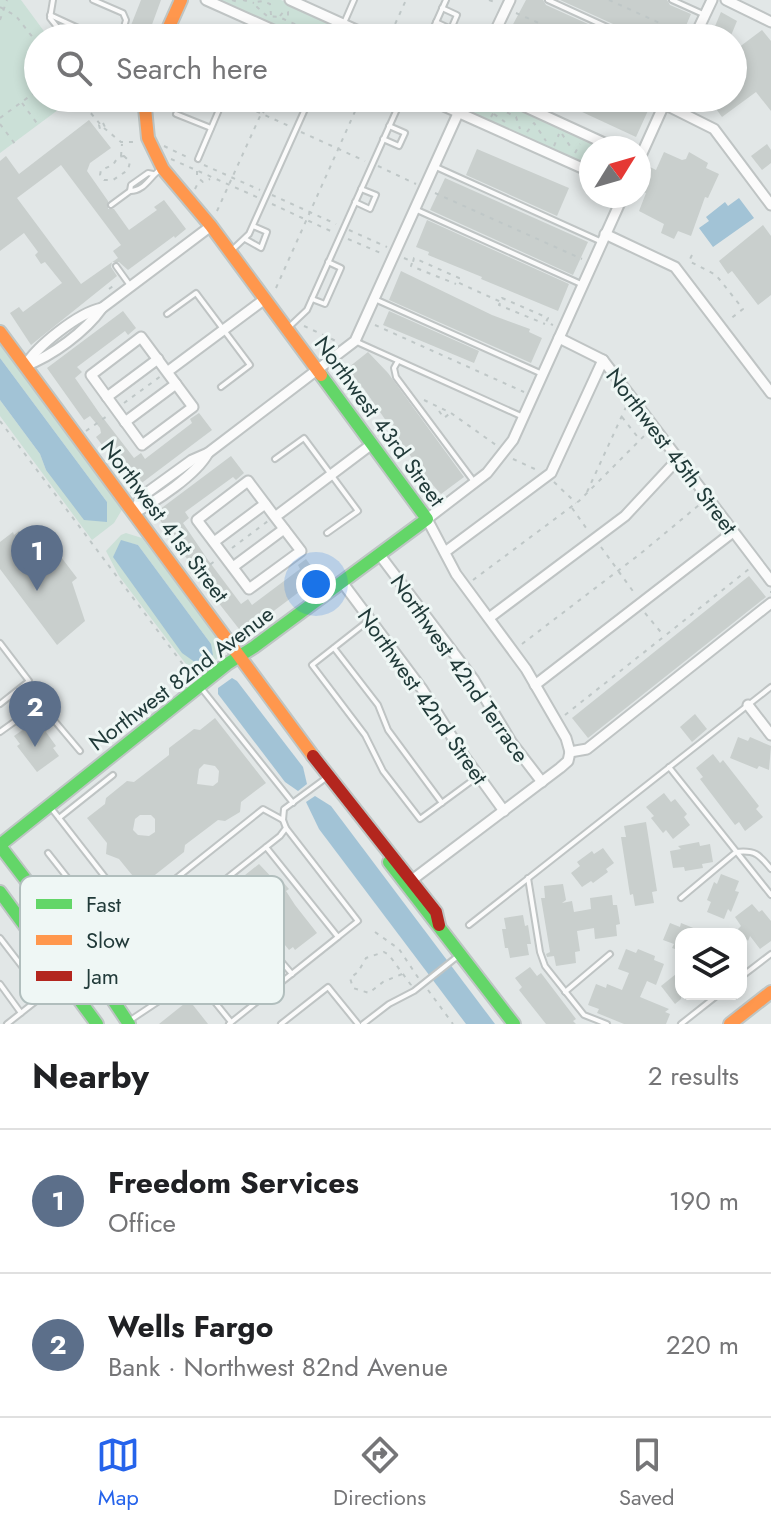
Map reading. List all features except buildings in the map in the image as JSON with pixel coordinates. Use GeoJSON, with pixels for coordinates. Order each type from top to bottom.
{"type":"FeatureCollection","features":[{"type":"Feature","properties":{"kind":"street"},"geometry":{"type":"LineString","coordinates":[[170,24],[181,0]]}},
{"type":"Feature","properties":{"kind":"street"},"geometry":{"type":"LineString","coordinates":[[206,0],[260,24]]}},
{"type":"Feature","properties":{"kind":"street"},"geometry":{"type":"LineString","coordinates":[[290,0],[343,24]]}},
{"type":"Feature","properties":{"kind":"street"},"geometry":{"type":"LineString","coordinates":[[499,24],[510,0]]}},
{"type":"Feature","properties":{"kind":"street"},"geometry":{"type":"LineString","coordinates":[[699,24],[712,0]]}},
{"type":"Feature","properties":{"kind":"street"},"geometry":{"type":"LineString","coordinates":[[726,0],[771,22]]}},
{"type":"Feature","properties":{"kind":"street","name":"Northwest 43rd Street"},"geometry":{"type":"LineString","coordinates":[[145,112],[157,171],[211,226],[427,519],[456,574],[535,685],[566,738],[570,752]]}},
{"type":"Feature","properties":{"kind":"street"},"geometry":{"type":"LineString","coordinates":[[537,112],[589,136]]}},
{"type":"Feature","properties":{"kind":"street"},"geometry":{"type":"LineString","coordinates":[[650,136],[661,112]]}},
{"type":"Feature","properties":{"kind":"street"},"geometry":{"type":"LineString","coordinates":[[685,112],[714,129],[771,205]]}},
{"type":"Feature","properties":{"kind":"street"},"geometry":{"type":"LineString","coordinates":[[134,513],[141,497],[192,460],[208,453],[355,341],[458,113],[579,167]]}},
{"type":"Feature","properties":{"kind":"street","name":"Northwest 82nd Avenue"},"geometry":{"type":"LineString","coordinates":[[0,846],[199,686],[475,483],[503,454],[523,417],[618,208]]}},
{"type":"Feature","properties":{"kind":"street"},"geometry":{"type":"LineString","coordinates":[[25,366],[34,352],[83,316],[102,308],[211,226]]}},
{"type":"Feature","properties":{"kind":"street"},"geometry":{"type":"LineString","coordinates":[[604,238],[675,267],[771,393]]}},
{"type":"Feature","properties":{"kind":"street"},"geometry":{"type":"LineString","coordinates":[[164,374],[265,299]]}},
{"type":"Feature","properties":{"kind":"street","name":"Northwest 41st Street"},"geometry":{"type":"LineString","coordinates":[[0,332],[384,850],[389,863],[429,917],[439,925]]}},
{"type":"Feature","properties":{"kind":"street"},"geometry":{"type":"LineString","coordinates":[[141,337],[158,359],[164,374],[176,384],[193,407],[142,445],[91,375],[141,337]]}},
{"type":"Feature","properties":{"kind":"street","name":"Northwest 45th Street"},"geometry":{"type":"LineString","coordinates":[[559,338],[603,360],[771,581]]}},
{"type":"Feature","properties":{"kind":"street"},"geometry":{"type":"LineString","coordinates":[[107,397],[158,359]]}},
{"type":"Feature","properties":{"kind":"street"},"geometry":{"type":"LineString","coordinates":[[445,552],[551,473],[603,360]]}},
{"type":"Feature","properties":{"kind":"street"},"geometry":{"type":"LineString","coordinates":[[125,422],[176,384]]}},
{"type":"Feature","properties":{"kind":"street"},"geometry":{"type":"LineString","coordinates":[[272,519],[372,444]]}},
{"type":"Feature","properties":{"kind":"street"},"geometry":{"type":"LineString","coordinates":[[489,618],[625,516],[678,459]]}},
{"type":"Feature","properties":{"kind":"street"},"geometry":{"type":"LineString","coordinates":[[248,481],[265,504],[272,519],[301,551],[249,589],[197,520],[248,481]]}},
{"type":"Feature","properties":{"kind":"street"},"geometry":{"type":"LineString","coordinates":[[214,542],[265,504]]}},
{"type":"Feature","properties":{"kind":"street"},"geometry":{"type":"LineString","coordinates":[[233,567],[284,529]]}},
{"type":"Feature","properties":{"kind":"street"},"geometry":{"type":"LineString","coordinates":[[535,685],[733,532]]}},
{"type":"Feature","properties":{"kind":"street","name":"Northwest 42nd Terrace"},"geometry":{"type":"LineString","coordinates":[[379,554],[474,680],[512,743],[542,782]]}},
{"type":"Feature","properties":{"kind":"street","name":"Northwest 42nd Street"},"geometry":{"type":"LineString","coordinates":[[342,582],[428,697],[504,811]]}},
{"type":"Feature","properties":{"kind":"street"},"geometry":{"type":"LineString","coordinates":[[412,880],[566,763],[570,752],[587,749],[771,603]]}},
{"type":"Feature","properties":{"kind":"street"},"geometry":{"type":"LineString","coordinates":[[748,705],[771,735]]}},
{"type":"Feature","properties":{"kind":"street"},"geometry":{"type":"LineString","coordinates":[[0,846],[23,876]]}},
{"type":"Feature","properties":{"kind":"street","name":"Northwest 41st Street"},"geometry":{"type":"LineString","coordinates":[[384,850],[395,858],[436,912],[439,925],[458,956],[514,1024]]}},
{"type":"Feature","properties":{"kind":"street"},"geometry":{"type":"LineString","coordinates":[[0,892],[6,908],[20,925]]}},
{"type":"Feature","properties":{"kind":"street"},"geometry":{"type":"LineString","coordinates":[[730,1024],[771,992]]}},
{"type":"Feature","properties":{"kind":"street"},"geometry":{"type":"LineString","coordinates":[[82,1004],[97,1024]]}},
{"type":"Feature","properties":{"kind":"street"},"geometry":{"type":"LineString","coordinates":[[116,1004],[128,1023]]}},
{"type":"Feature","properties":{"kind":"lane"},"geometry":{"type":"LineString","coordinates":[[53,0],[50,15],[56,24]]}},
{"type":"Feature","properties":{"kind":"lane"},"geometry":{"type":"LineString","coordinates":[[93,0],[123,13],[125,24]]}},
{"type":"Feature","properties":{"kind":"lane"},"geometry":{"type":"LineString","coordinates":[[343,24],[354,0]]}},
{"type":"Feature","properties":{"kind":"lane"},"geometry":{"type":"LineString","coordinates":[[440,24],[436,22],[446,0]]}},
{"type":"Feature","properties":{"kind":"lane"},"geometry":{"type":"LineString","coordinates":[[548,0],[600,24]]}},
{"type":"Feature","properties":{"kind":"lane"},"geometry":{"type":"LineString","coordinates":[[672,0],[705,15]]}},
{"type":"Feature","properties":{"kind":"lane"},"geometry":{"type":"LineString","coordinates":[[442,8],[457,15],[453,24]]}},
{"type":"Feature","properties":{"kind":"lane"},"geometry":{"type":"LineString","coordinates":[[50,15],[70,24]]}},
{"type":"Feature","properties":{"kind":"lane"},"geometry":{"type":"LineString","coordinates":[[198,159],[219,112]]}},
{"type":"Feature","properties":{"kind":"lane"},"geometry":{"type":"LineString","coordinates":[[230,251],[245,239],[253,226],[304,112]]}},
{"type":"Feature","properties":{"kind":"lane"},"geometry":{"type":"LineString","coordinates":[[287,328],[304,315],[396,112]]}},
{"type":"Feature","properties":{"kind":"lane"},"geometry":{"type":"LineString","coordinates":[[176,114],[211,128]]}},
{"type":"Feature","properties":{"kind":"lane"},"geometry":{"type":"LineString","coordinates":[[383,139],[399,146],[405,133],[389,126]]}},
{"type":"Feature","properties":{"kind":"lane"},"geometry":{"type":"LineString","coordinates":[[434,166],[604,238]]}},
{"type":"Feature","properties":{"kind":"lane"},"geometry":{"type":"LineString","coordinates":[[111,205],[130,191],[131,185],[148,173],[157,171]]}},
{"type":"Feature","properties":{"kind":"lane"},"geometry":{"type":"LineString","coordinates":[[355,202],[370,209],[376,195],[361,189]]}},
{"type":"Feature","properties":{"kind":"lane"},"geometry":{"type":"LineString","coordinates":[[415,209],[583,285]]}},
{"type":"Feature","properties":{"kind":"lane"},"geometry":{"type":"LineString","coordinates":[[245,239],[261,248],[267,232],[253,226]]}},
{"type":"Feature","properties":{"kind":"lane"},"geometry":{"type":"LineString","coordinates":[[312,299],[325,304],[341,268],[328,262]]}},
{"type":"Feature","properties":{"kind":"lane"},"geometry":{"type":"LineString","coordinates":[[116,266],[131,286]]}},
{"type":"Feature","properties":{"kind":"lane"},"geometry":{"type":"LineString","coordinates":[[167,314],[196,293],[250,365],[221,387]]}},
{"type":"Feature","properties":{"kind":"lane"},"geometry":{"type":"LineString","coordinates":[[375,299],[543,374]]}},
{"type":"Feature","properties":{"kind":"lane"},"geometry":{"type":"LineString","coordinates":[[355,341],[523,417]]}},
{"type":"Feature","properties":{"kind":"lane"},"geometry":{"type":"LineString","coordinates":[[398,361],[394,368],[396,377],[475,483]]}},
{"type":"Feature","properties":{"kind":"lane"},"geometry":{"type":"LineString","coordinates":[[275,459],[304,438],[358,511],[327,533]]}},
{"type":"Feature","properties":{"kind":"lane"},"geometry":{"type":"LineString","coordinates":[[370,619],[312,665],[365,735],[383,771],[420,819],[478,776]]}},
{"type":"Feature","properties":{"kind":"lane"},"geometry":{"type":"LineString","coordinates":[[0,643],[29,681],[0,704]]}},
{"type":"Feature","properties":{"kind":"lane"},"geometry":{"type":"LineString","coordinates":[[333,647],[378,705],[388,730],[442,803]]}},
{"type":"Feature","properties":{"kind":"lane"},"geometry":{"type":"LineString","coordinates":[[199,686],[293,803]]}},
{"type":"Feature","properties":{"kind":"lane"},"geometry":{"type":"LineString","coordinates":[[469,925],[771,687]]}},
{"type":"Feature","properties":{"kind":"lane"},"geometry":{"type":"LineString","coordinates":[[0,732],[35,707],[46,713]]}},
{"type":"Feature","properties":{"kind":"lane"},"geometry":{"type":"LineString","coordinates":[[53,719],[80,751]]}},
{"type":"Feature","properties":{"kind":"lane"},"geometry":{"type":"LineString","coordinates":[[669,767],[771,895]]}},
{"type":"Feature","properties":{"kind":"lane"},"geometry":{"type":"LineString","coordinates":[[59,818],[113,775]]}},
{"type":"Feature","properties":{"kind":"lane"},"geometry":{"type":"LineString","coordinates":[[284,980],[358,921],[283,820],[284,809],[328,776]]}},
{"type":"Feature","properties":{"kind":"lane"},"geometry":{"type":"LineString","coordinates":[[49,806],[104,876]]}},
{"type":"Feature","properties":{"kind":"lane"},"geometry":{"type":"LineString","coordinates":[[178,876],[263,809],[283,820]]}},
{"type":"Feature","properties":{"kind":"lane"},"geometry":{"type":"LineString","coordinates":[[229,876],[286,828]]}},
{"type":"Feature","properties":{"kind":"lane"},"geometry":{"type":"LineString","coordinates":[[266,847],[338,937]]}},
{"type":"Feature","properties":{"kind":"lane"},"geometry":{"type":"LineString","coordinates":[[681,898],[736,852],[753,850],[771,869]]}},
{"type":"Feature","properties":{"kind":"lane"},"geometry":{"type":"LineString","coordinates":[[48,853],[66,876]]}},
{"type":"Feature","properties":{"kind":"lane"},"geometry":{"type":"LineString","coordinates":[[528,878],[545,966],[584,1015],[607,1024]]}},
{"type":"Feature","properties":{"kind":"lane"},"geometry":{"type":"LineString","coordinates":[[0,938],[20,964]]}},
{"type":"Feature","properties":{"kind":"lane"},"geometry":{"type":"LineString","coordinates":[[565,992],[610,954]]}},
{"type":"Feature","properties":{"kind":"lane"},"geometry":{"type":"LineString","coordinates":[[747,972],[771,954]]}},
{"type":"Feature","properties":{"kind":"lane"},"geometry":{"type":"LineString","coordinates":[[281,1024],[328,987],[360,1024],[458,956]]}},
{"type":"Feature","properties":{"kind":"lane"},"geometry":{"type":"LineString","coordinates":[[284,966],[292,974]]}},
{"type":"Feature","properties":{"kind":"lane"},"geometry":{"type":"LineString","coordinates":[[0,984],[21,1013]]}},
{"type":"Feature","properties":{"kind":"lane"},"geometry":{"type":"LineString","coordinates":[[681,1024],[711,1000]]}},
{"type":"Feature","properties":{"kind":"lane"},"geometry":{"type":"LineString","coordinates":[[7,1024],[32,1004]]}},
{"type":"Feature","properties":{"kind":"lane"},"geometry":{"type":"LineString","coordinates":[[128,1023],[155,1004]]}},
{"type":"Feature","properties":{"kind":"lane"},"geometry":{"type":"LineString","coordinates":[[216,1004],[230,1023],[254,1004]]}},
{"type":"Feature","properties":{"kind":"path"},"geometry":{"type":"LineString","coordinates":[[0,20],[7,0]]}},
{"type":"Feature","properties":{"kind":"path"},"geometry":{"type":"LineString","coordinates":[[232,0],[255,4],[267,16],[295,24]]}},
{"type":"Feature","properties":{"kind":"path"},"geometry":{"type":"LineString","coordinates":[[255,4],[261,0],[267,3],[272,9],[271,15]]}},
{"type":"Feature","properties":{"kind":"path"},"geometry":{"type":"LineString","coordinates":[[395,24],[406,0]]}},
{"type":"Feature","properties":{"kind":"path"},"geometry":{"type":"LineString","coordinates":[[489,0],[497,3]]}},
{"type":"Feature","properties":{"kind":"path"},"geometry":{"type":"LineString","coordinates":[[609,0],[663,24]]}},
{"type":"Feature","properties":{"kind":"path"},"geometry":{"type":"LineString","coordinates":[[0,7],[16,16],[24,26]]}},
{"type":"Feature","properties":{"kind":"path"},"geometry":{"type":"LineString","coordinates":[[279,17],[284,11],[288,12],[288,21]]}},
{"type":"Feature","properties":{"kind":"path"},"geometry":{"type":"LineString","coordinates":[[515,12],[542,24]]}},
{"type":"Feature","properties":{"kind":"path"},"geometry":{"type":"LineString","coordinates":[[0,118],[22,102],[24,105]]}},
{"type":"Feature","properties":{"kind":"path"},"geometry":{"type":"LineString","coordinates":[[9,111],[13,116]]}},
{"type":"Feature","properties":{"kind":"path"},"geometry":{"type":"LineString","coordinates":[[29,112],[39,126]]}},
{"type":"Feature","properties":{"kind":"path"},"geometry":{"type":"LineString","coordinates":[[90,112],[123,143],[135,142]]}},
{"type":"Feature","properties":{"kind":"path"},"geometry":{"type":"LineString","coordinates":[[276,288],[355,112]]}},
{"type":"Feature","properties":{"kind":"path"},"geometry":{"type":"LineString","coordinates":[[485,118],[491,117],[494,112]]}},
{"type":"Feature","properties":{"kind":"path"},"geometry":{"type":"LineString","coordinates":[[506,112],[516,117],[520,130]]}},
{"type":"Feature","properties":{"kind":"path"},"geometry":{"type":"LineString","coordinates":[[217,211],[260,113],[292,128]]}},
{"type":"Feature","properties":{"kind":"path"},"geometry":{"type":"LineString","coordinates":[[527,133],[533,123],[547,142]]}},
{"type":"Feature","properties":{"kind":"path"},"geometry":{"type":"LineString","coordinates":[[0,124],[15,144]]}},
{"type":"Feature","properties":{"kind":"path"},"geometry":{"type":"LineString","coordinates":[[538,127],[543,125]]}},
{"type":"Feature","properties":{"kind":"path"},"geometry":{"type":"LineString","coordinates":[[551,129],[565,137],[570,150]]}},
{"type":"Feature","properties":{"kind":"path"},"geometry":{"type":"LineString","coordinates":[[300,132],[368,162]]}},
{"type":"Feature","properties":{"kind":"path"},"geometry":{"type":"LineString","coordinates":[[554,146],[560,133]]}},
{"type":"Feature","properties":{"kind":"path"},"geometry":{"type":"LineString","coordinates":[[121,156],[130,162],[127,172],[106,181],[100,173],[121,156],[123,143]]}},
{"type":"Feature","properties":{"kind":"path"},"geometry":{"type":"LineString","coordinates":[[160,144],[263,191]]}},
{"type":"Feature","properties":{"kind":"path"},"geometry":{"type":"LineString","coordinates":[[575,153],[579,146]]}},
{"type":"Feature","properties":{"kind":"path"},"geometry":{"type":"LineString","coordinates":[[171,159],[260,199]]}},
{"type":"Feature","properties":{"kind":"path"},"geometry":{"type":"LineString","coordinates":[[377,166],[416,184]]}},
{"type":"Feature","properties":{"kind":"path"},"geometry":{"type":"LineString","coordinates":[[197,170],[200,179],[205,182],[212,177]]}},
{"type":"Feature","properties":{"kind":"path"},"geometry":{"type":"LineString","coordinates":[[195,189],[200,179]]}},
{"type":"Feature","properties":{"kind":"path"},"geometry":{"type":"LineString","coordinates":[[434,192],[583,259]]}},
{"type":"Feature","properties":{"kind":"path"},"geometry":{"type":"LineString","coordinates":[[271,195],[340,226]]}},
{"type":"Feature","properties":{"kind":"path"},"geometry":{"type":"LineString","coordinates":[[268,202],[336,233]]}},
{"type":"Feature","properties":{"kind":"path"},"geometry":{"type":"LineString","coordinates":[[348,230],[387,247]]}},
{"type":"Feature","properties":{"kind":"path"},"geometry":{"type":"LineString","coordinates":[[345,237],[384,255]]}},
{"type":"Feature","properties":{"kind":"path"},"geometry":{"type":"LineString","coordinates":[[692,255],[689,261],[719,277],[743,309],[729,320]]}},
{"type":"Feature","properties":{"kind":"path"},"geometry":{"type":"LineString","coordinates":[[404,258],[413,262]]}},
{"type":"Feature","properties":{"kind":"path"},"geometry":{"type":"LineString","coordinates":[[414,258],[459,278],[456,286],[411,266],[413,262],[414,258]]}},
{"type":"Feature","properties":{"kind":"path"},"geometry":{"type":"LineString","coordinates":[[457,282],[501,302]]}},
{"type":"Feature","properties":{"kind":"path"},"geometry":{"type":"LineString","coordinates":[[109,289],[116,284]]}},
{"type":"Feature","properties":{"kind":"path"},"geometry":{"type":"LineString","coordinates":[[502,298],[548,318],[546,322],[544,325],[499,305],[502,298]]}},
{"type":"Feature","properties":{"kind":"path"},"geometry":{"type":"LineString","coordinates":[[546,322],[554,326]]}},
{"type":"Feature","properties":{"kind":"path"},"geometry":{"type":"LineString","coordinates":[[374,325],[524,392]]}},
{"type":"Feature","properties":{"kind":"path"},"geometry":{"type":"LineString","coordinates":[[304,326],[339,342]]}},
{"type":"Feature","properties":{"kind":"path"},"geometry":{"type":"LineString","coordinates":[[324,345],[325,353]]}},
{"type":"Feature","properties":{"kind":"path"},"geometry":{"type":"LineString","coordinates":[[120,407],[164,374]]}},
{"type":"Feature","properties":{"kind":"path"},"geometry":{"type":"LineString","coordinates":[[416,397],[450,413],[497,446]]}},
{"type":"Feature","properties":{"kind":"path"},"geometry":{"type":"LineString","coordinates":[[586,495],[626,406]]}},
{"type":"Feature","properties":{"kind":"path"},"geometry":{"type":"LineString","coordinates":[[439,411],[444,418],[450,413]]}},
{"type":"Feature","properties":{"kind":"path"},"geometry":{"type":"LineString","coordinates":[[85,432],[111,413]]}},
{"type":"Feature","properties":{"kind":"path"},"geometry":{"type":"LineString","coordinates":[[621,416],[640,440]]}},
{"type":"Feature","properties":{"kind":"path"},"geometry":{"type":"LineString","coordinates":[[0,421],[199,686]]}},
{"type":"Feature","properties":{"kind":"path"},"geometry":{"type":"LineString","coordinates":[[631,428],[638,422]]}},
{"type":"Feature","properties":{"kind":"path"},"geometry":{"type":"LineString","coordinates":[[473,580],[586,495],[647,433]]}},
{"type":"Feature","properties":{"kind":"path"},"geometry":{"type":"LineString","coordinates":[[513,459],[542,472]]}},
{"type":"Feature","properties":{"kind":"path"},"geometry":{"type":"LineString","coordinates":[[551,479],[576,503]]}},
{"type":"Feature","properties":{"kind":"path"},"geometry":{"type":"LineString","coordinates":[[521,645],[700,504]]}},
{"type":"Feature","properties":{"kind":"path"},"geometry":{"type":"LineString","coordinates":[[571,507],[592,536]]}},
{"type":"Feature","properties":{"kind":"path"},"geometry":{"type":"LineString","coordinates":[[228,551],[272,519]]}},
{"type":"Feature","properties":{"kind":"path"},"geometry":{"type":"LineString","coordinates":[[598,543],[636,598]]}},
{"type":"Feature","properties":{"kind":"path"},"geometry":{"type":"LineString","coordinates":[[193,577],[219,558]]}},
{"type":"Feature","properties":{"kind":"path"},"geometry":{"type":"LineString","coordinates":[[565,715],[749,569]]}},
{"type":"Feature","properties":{"kind":"path"},"geometry":{"type":"LineString","coordinates":[[642,608],[664,636]]}},
{"type":"Feature","properties":{"kind":"path"},"geometry":{"type":"LineString","coordinates":[[375,932],[399,949],[423,980]]}},
{"type":"Feature","properties":{"kind":"path"},"geometry":{"type":"LineString","coordinates":[[402,974],[383,982],[369,993],[353,988],[350,978],[358,972],[366,958],[382,952],[389,955],[411,987]]}},
{"type":"Feature","properties":{"kind":"path"},"geometry":{"type":"LineString","coordinates":[[426,988],[453,1024]]}},
{"type":"Feature","properties":{"kind":"green space"},"geometry":{"type":"Polygon","coordinates":[[[0,0],[21,0],[39,24],[24,24],[24,112],[55,112],[0,153],[0,0]]]}},
{"type":"Feature","properties":{"kind":"green space"},"geometry":{"type":"Polygon","coordinates":[[[217,0],[281,0],[334,24],[270,24],[217,0]]]}},
{"type":"Feature","properties":{"kind":"green space"},"geometry":{"type":"Polygon","coordinates":[[[473,112],[529,112],[582,136],[579,136],[579,163],[473,112]]]}},
{"type":"Feature","properties":{"kind":"green space"},"geometry":{"type":"Polygon","coordinates":[[[0,338],[123,508],[114,523],[92,540],[0,416],[0,400],[40,454],[46,470],[107,502],[0,358],[0,338]]]}},
{"type":"Feature","properties":{"kind":"green space"},"geometry":{"type":"Polygon","coordinates":[[[126,533],[142,538],[218,639],[221,654],[195,676],[119,576],[106,551],[126,533]],[[121,541],[211,644],[138,545],[121,541]]]}},
{"type":"Feature","properties":{"kind":"water"},"geometry":{"type":"Polygon","coordinates":[[[739,198],[754,218],[713,247],[699,228],[709,221],[706,217],[725,202],[728,206],[739,198]]]}},
{"type":"Feature","properties":{"kind":"water"},"geometry":{"type":"Polygon","coordinates":[[[0,358],[107,502],[107,522],[84,520],[46,470],[40,454],[0,400],[0,358]]]}},
{"type":"Feature","properties":{"kind":"water"},"geometry":{"type":"Polygon","coordinates":[[[121,540],[138,545],[211,644],[213,655],[199,665],[182,653],[113,557],[121,540]]]}},
{"type":"Feature","properties":{"kind":"water"},"geometry":{"type":"Polygon","coordinates":[[[232,678],[303,767],[307,784],[298,791],[285,782],[218,694],[218,688],[232,678]]]}},
{"type":"Feature","properties":{"kind":"water"},"geometry":{"type":"Polygon","coordinates":[[[315,796],[331,806],[495,1024],[466,1024],[319,829],[306,802],[315,796]]]}},
{"type":"Feature","properties":{"kind":"traffic: fast"},"geometry":{"type":"LineString","coordinates":[[0,845],[227,664],[427,519],[321,375]]}},
{"type":"Feature","properties":{"kind":"traffic: fast"},"geometry":{"type":"LineString","coordinates":[[0,846],[23,876]]}},
{"type":"Feature","properties":{"kind":"traffic: fast"},"geometry":{"type":"LineString","coordinates":[[389,862],[514,1024]]}},
{"type":"Feature","properties":{"kind":"traffic: fast"},"geometry":{"type":"LineString","coordinates":[[0,892],[20,919]]}},
{"type":"Feature","properties":{"kind":"traffic: fast"},"geometry":{"type":"LineString","coordinates":[[82,1004],[97,1024]]}},
{"type":"Feature","properties":{"kind":"traffic: fast"},"geometry":{"type":"LineString","coordinates":[[116,1004],[129,1024]]}},
{"type":"Feature","properties":{"kind":"traffic: slow"},"geometry":{"type":"LineString","coordinates":[[170,24],[181,0]]}},
{"type":"Feature","properties":{"kind":"traffic: slow"},"geometry":{"type":"LineString","coordinates":[[145,112],[148,138],[163,169],[211,226],[321,375]]}},
{"type":"Feature","properties":{"kind":"traffic: slow"},"geometry":{"type":"LineString","coordinates":[[0,332],[313,756]]}},
{"type":"Feature","properties":{"kind":"traffic: slow"},"geometry":{"type":"LineString","coordinates":[[730,1024],[771,992]]}},
{"type":"Feature","properties":{"kind":"traffic: jam"},"geometry":{"type":"LineString","coordinates":[[313,756],[436,912],[439,925]]}},
{"type":"Feature","properties":{"kind":"place","name":"Freedom Services"},"geometry":{"type":"Point","coordinates":[37,591]}},
{"type":"Feature","properties":{"kind":"place","name":"Wells Fargo"},"geometry":{"type":"Point","coordinates":[35,747]}}]}
